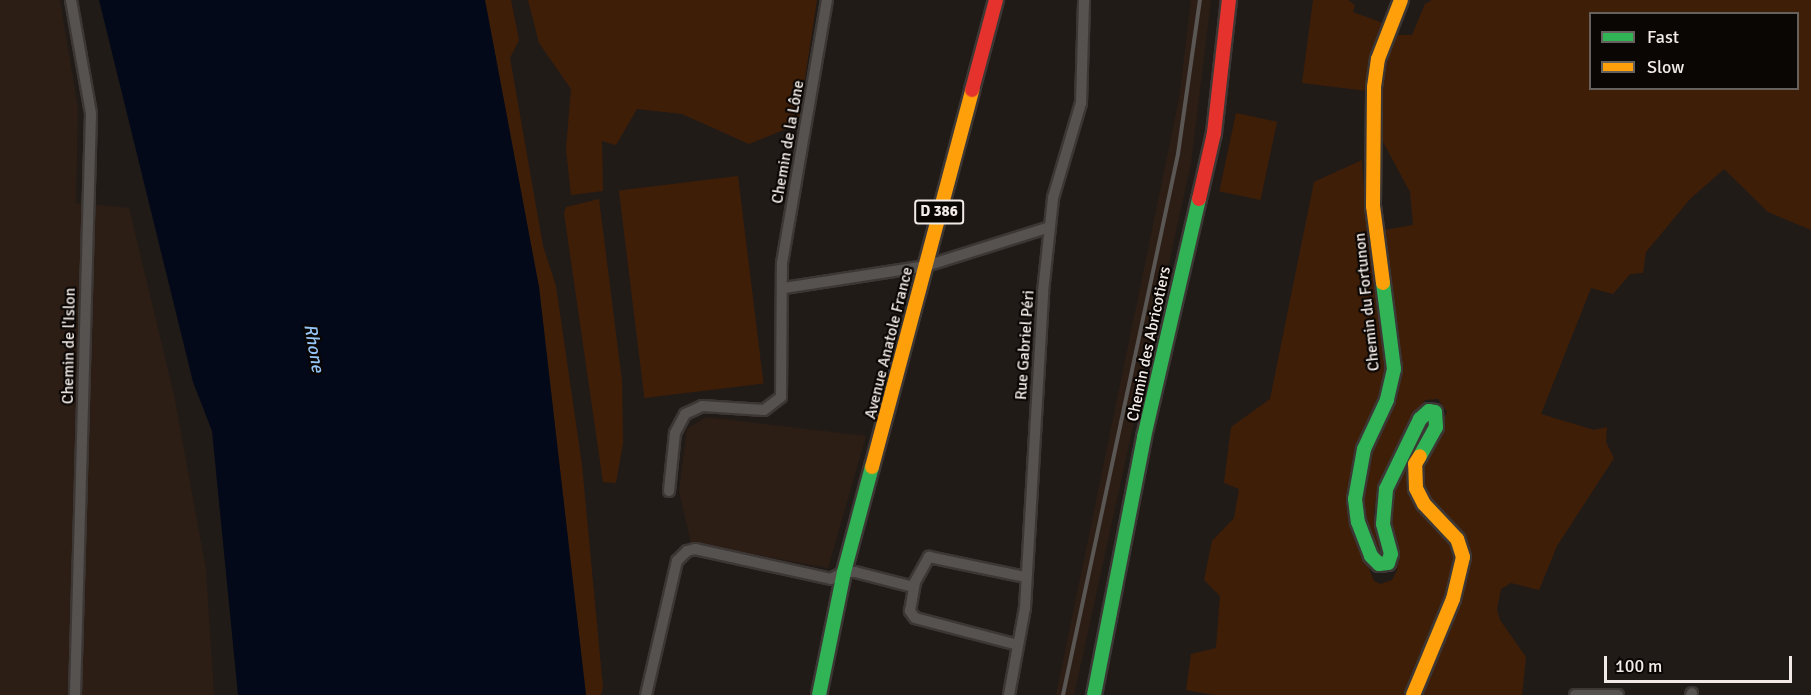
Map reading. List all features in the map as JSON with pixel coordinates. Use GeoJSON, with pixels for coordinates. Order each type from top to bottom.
{"type":"FeatureCollection","features":[{"type":"Feature","properties":{"kind":"street","name":"Chemin de l'Islon"},"geometry":{"type":"LineString","coordinates":[[71,0],[91,114],[75,695]]}},
{"type":"Feature","properties":{"kind":"street","name":"Chemin de la Lône"},"geometry":{"type":"LineString","coordinates":[[669,491],[675,433],[685,414],[702,406],[764,410],[781,397],[784,288],[782,263],[827,0]]}},
{"type":"Feature","properties":{"kind":"street","name":"Avenue Anatole France"},"geometry":{"type":"LineString","coordinates":[[819,695],[844,572],[996,0]]}},
{"type":"Feature","properties":{"kind":"street","name":"Rue Gabriel Péri"},"geometry":{"type":"LineString","coordinates":[[1009,695],[1026,577],[1053,198],[1081,103],[1084,0]]}},
{"type":"Feature","properties":{"kind":"street","name":"Chemin des Abricotiers"},"geometry":{"type":"LineString","coordinates":[[1094,695],[1140,460],[1214,133],[1229,0]]}},
{"type":"Feature","properties":{"kind":"street","name":"Chemin du Fortunon"},"geometry":{"type":"LineString","coordinates":[[1401,0],[1378,59],[1374,87],[1373,206],[1394,369],[1387,400],[1364,449],[1355,499],[1358,522],[1371,556],[1379,564],[1388,563],[1391,554],[1383,524],[1386,489],[1420,419],[1430,411],[1435,412],[1436,427],[1415,464],[1416,488],[1424,504],[1457,539],[1463,557],[1453,599],[1413,695]]}},
{"type":"Feature","properties":{"kind":"street"},"geometry":{"type":"LineString","coordinates":[[784,288],[926,266],[1050,228]]}},
{"type":"Feature","properties":{"kind":"street"},"geometry":{"type":"LineString","coordinates":[[646,695],[677,561],[687,551],[695,549],[831,579],[844,572],[914,587]]}},
{"type":"Feature","properties":{"kind":"street"},"geometry":{"type":"LineString","coordinates":[[1018,645],[915,618],[910,611],[914,587],[929,557],[1026,577]]}},
{"type":"Feature","properties":{"kind":"street"},"geometry":{"type":"LineString","coordinates":[[1575,695],[1618,695]]}},
{"type":"Feature","properties":{"kind":"shaded area"},"geometry":{"type":"Polygon","coordinates":[[[0,0],[60,0],[78,108],[76,203],[129,208],[174,395],[206,570],[214,695],[0,695],[0,0]]]}},
{"type":"Feature","properties":{"kind":"shaded area"},"geometry":{"type":"Polygon","coordinates":[[[485,0],[511,0],[519,40],[510,58],[543,246],[556,286],[582,465],[603,688],[601,695],[586,695],[539,287],[485,0]]]}},
{"type":"Feature","properties":{"kind":"shaded area"},"geometry":{"type":"Polygon","coordinates":[[[528,0],[817,0],[798,124],[749,144],[682,114],[637,109],[616,145],[602,141],[603,191],[571,195],[566,149],[571,89],[539,43],[528,0]]]}},
{"type":"Feature","properties":{"kind":"shaded area"},"geometry":{"type":"Polygon","coordinates":[[[1191,0],[1211,0],[1191,163],[1074,695],[1056,695],[1179,99],[1191,0]]]}},
{"type":"Feature","properties":{"kind":"shaded area"},"geometry":{"type":"Polygon","coordinates":[[[1313,0],[1348,0],[1355,5],[1353,12],[1388,25],[1369,67],[1368,91],[1302,83],[1313,0]]]}},
{"type":"Feature","properties":{"kind":"shaded area"},"geometry":{"type":"Polygon","coordinates":[[[1432,0],[1811,0],[1811,230],[1768,212],[1724,169],[1690,199],[1646,252],[1643,273],[1630,274],[1613,294],[1591,288],[1541,414],[1594,430],[1607,427],[1606,442],[1614,458],[1557,546],[1539,590],[1511,583],[1501,589],[1497,609],[1500,620],[1526,657],[1522,695],[1422,695],[1466,579],[1468,562],[1433,509],[1420,481],[1423,461],[1447,412],[1438,399],[1425,400],[1382,484],[1374,512],[1374,525],[1385,550],[1382,555],[1377,553],[1363,515],[1361,493],[1365,470],[1395,391],[1379,231],[1413,225],[1410,192],[1383,142],[1383,68],[1397,35],[1412,35],[1425,4],[1432,0]]]}},
{"type":"Feature","properties":{"kind":"shaded area"},"geometry":{"type":"Polygon","coordinates":[[[1236,113],[1277,122],[1260,200],[1219,191],[1236,113]]]}},
{"type":"Feature","properties":{"kind":"shaded area"},"geometry":{"type":"Polygon","coordinates":[[[1362,160],[1367,232],[1387,362],[1352,524],[1374,581],[1381,584],[1392,580],[1397,570],[1387,510],[1397,472],[1407,471],[1411,494],[1456,551],[1453,580],[1409,695],[1214,695],[1186,690],[1191,654],[1216,648],[1220,596],[1204,580],[1212,541],[1234,518],[1239,489],[1224,483],[1231,427],[1270,399],[1314,182],[1362,160]]]}},
{"type":"Feature","properties":{"kind":"shaded area"},"geometry":{"type":"Polygon","coordinates":[[[738,176],[763,383],[644,398],[619,191],[738,176]]]}},
{"type":"Feature","properties":{"kind":"shaded area"},"geometry":{"type":"Polygon","coordinates":[[[599,199],[622,381],[623,443],[616,483],[603,482],[564,213],[566,207],[599,199]]]}},
{"type":"Feature","properties":{"kind":"shaded area"},"geometry":{"type":"Polygon","coordinates":[[[706,417],[866,436],[828,568],[691,543],[679,491],[687,429],[706,417]]]}},
{"type":"Feature","properties":{"kind":"water","name":"Rhone"},"geometry":{"type":"Polygon","coordinates":[[[99,0],[485,0],[539,287],[586,695],[238,695],[212,431],[193,382],[99,0]]]}},
{"type":"Feature","properties":{"kind":"railway"},"geometry":{"type":"LineString","coordinates":[[1063,695],[1178,154],[1200,0]]}},
{"type":"Feature","properties":{"kind":"traffic: fast"},"geometry":{"type":"LineString","coordinates":[[1094,695],[1144,437],[1199,199]]}},
{"type":"Feature","properties":{"kind":"traffic: fast"},"geometry":{"type":"LineString","coordinates":[[1383,283],[1394,369],[1387,400],[1364,449],[1355,499],[1358,522],[1371,556],[1379,564],[1388,563],[1391,554],[1383,524],[1386,489],[1420,419],[1429,411],[1435,412],[1436,427],[1420,456]]}},
{"type":"Feature","properties":{"kind":"traffic: fast"},"geometry":{"type":"LineString","coordinates":[[819,695],[844,572],[872,467]]}},
{"type":"Feature","properties":{"kind":"traffic: slow"},"geometry":{"type":"LineString","coordinates":[[1383,283],[1373,206],[1374,87],[1378,59],[1401,0]]}},
{"type":"Feature","properties":{"kind":"traffic: slow"},"geometry":{"type":"LineString","coordinates":[[872,467],[972,90]]}},
{"type":"Feature","properties":{"kind":"traffic: slow"},"geometry":{"type":"LineString","coordinates":[[1413,695],[1453,599],[1463,557],[1457,539],[1424,504],[1416,488],[1415,464],[1420,456]]}},
{"type":"Feature","properties":{"kind":"traffic: jam"},"geometry":{"type":"LineString","coordinates":[[972,90],[996,0]]}},
{"type":"Feature","properties":{"kind":"traffic: jam"},"geometry":{"type":"LineString","coordinates":[[1199,199],[1214,133],[1229,0]]}}]}
